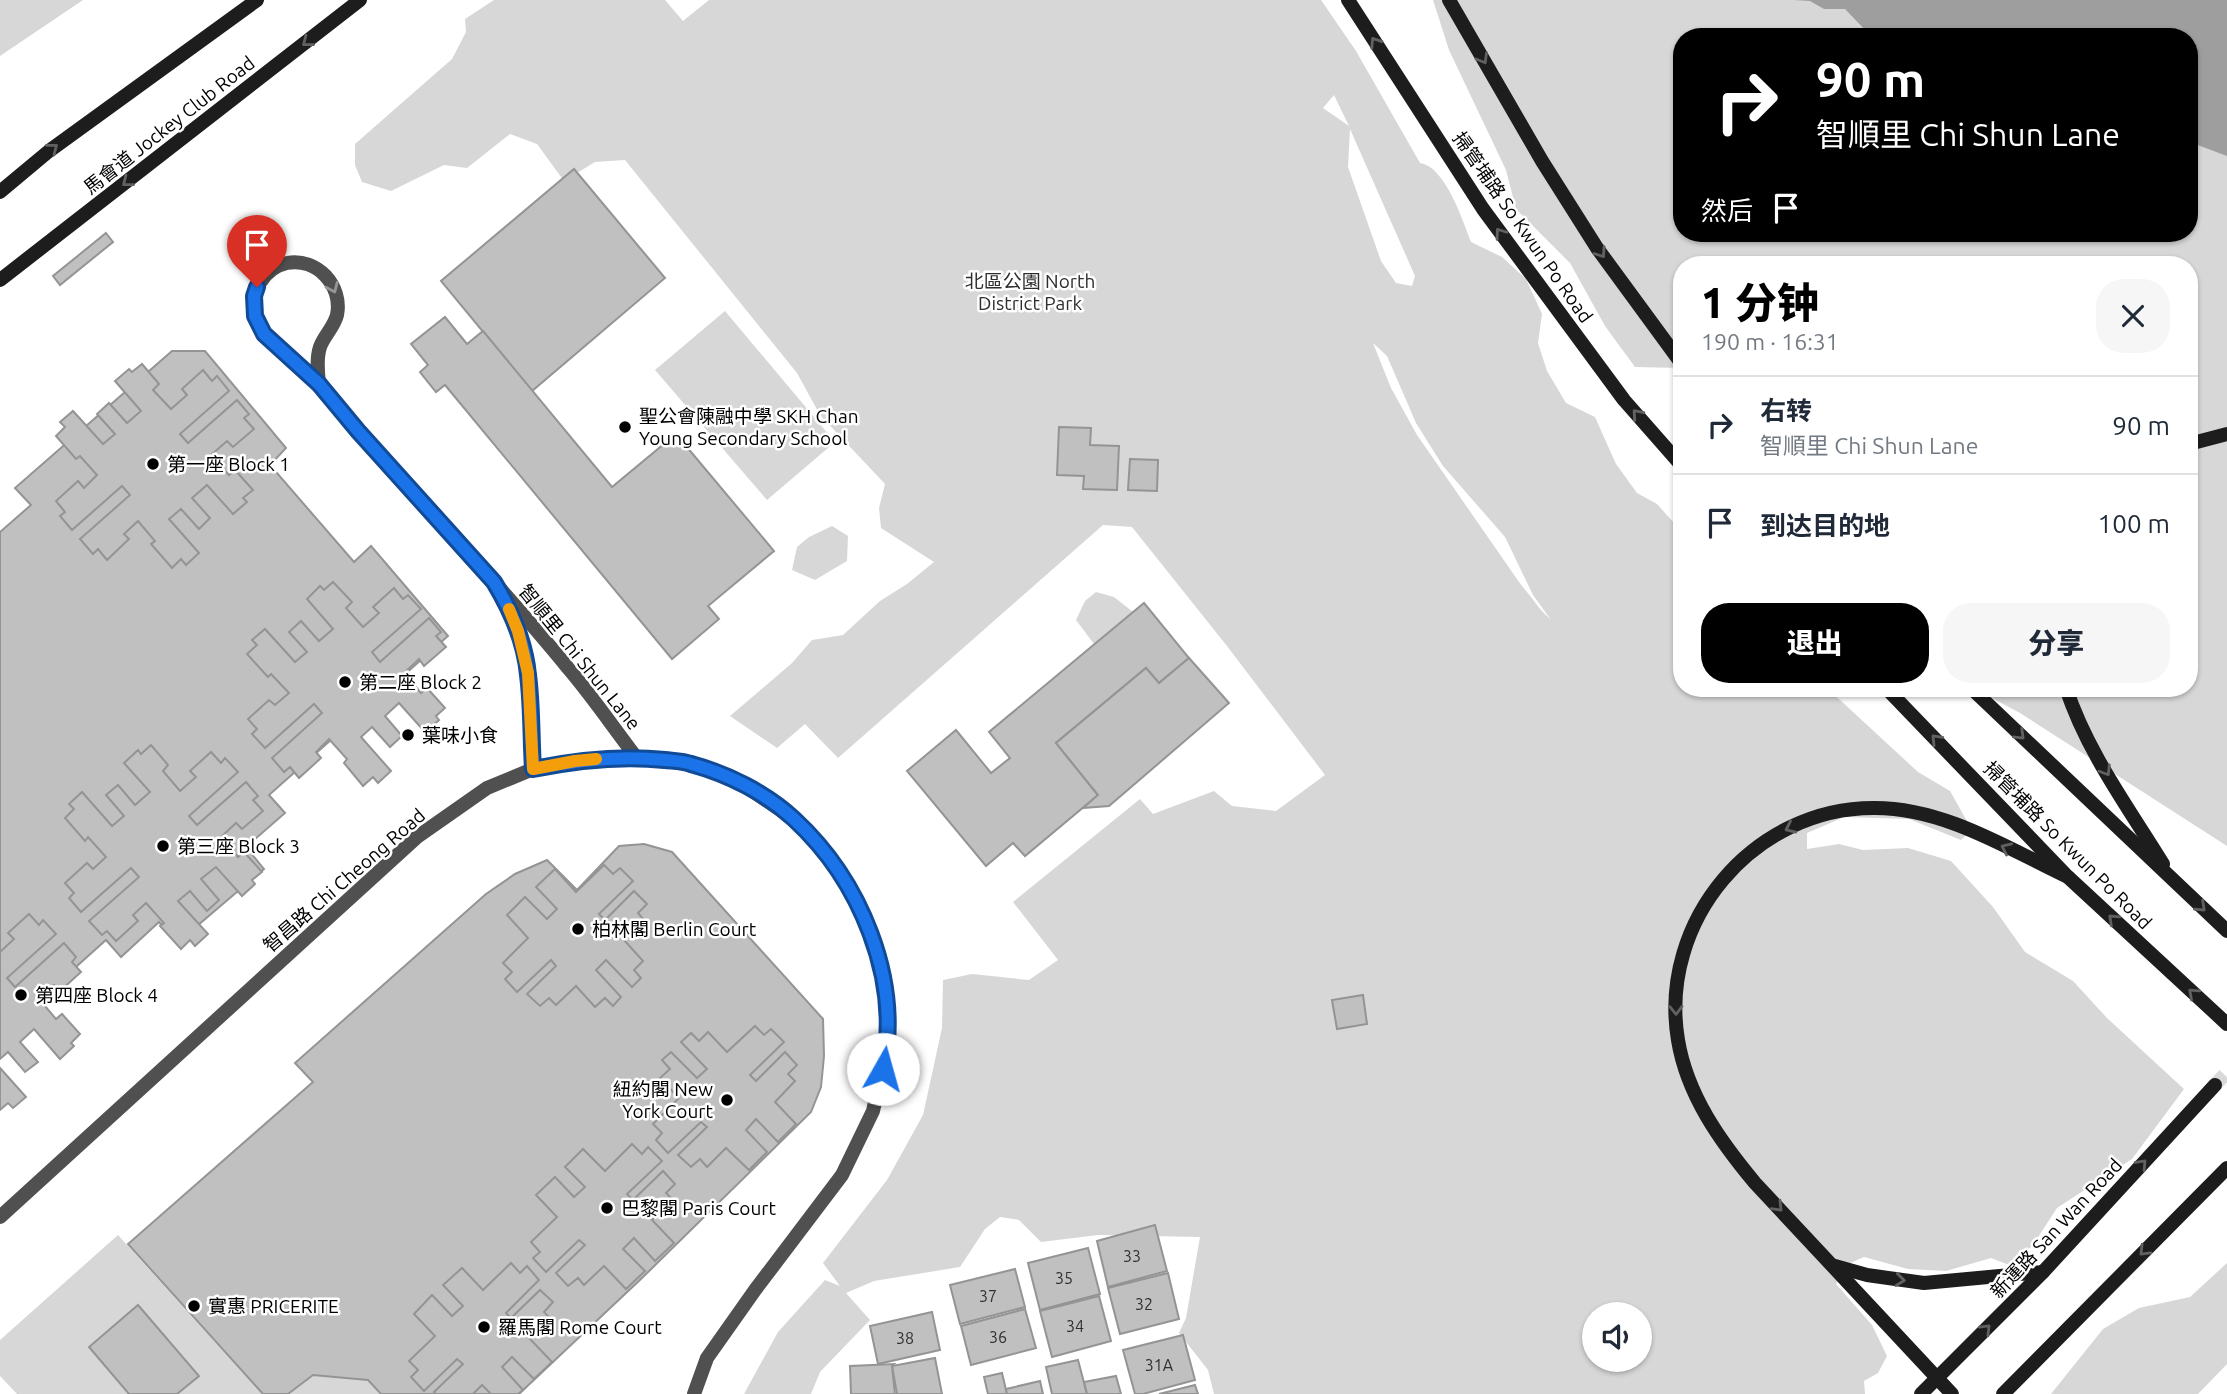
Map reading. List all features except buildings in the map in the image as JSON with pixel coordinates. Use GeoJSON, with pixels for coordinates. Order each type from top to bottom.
{"type":"FeatureCollection","features":[{"type":"Feature","properties":{"kind":"main road"},"geometry":{"type":"LineString","coordinates":[[0,192],[108,107],[257,0]]}},
{"type":"Feature","properties":{"kind":"main road","name":"馬會道 Jockey Club Road"},"geometry":{"type":"LineString","coordinates":[[0,279],[360,0]]}},
{"type":"Feature","properties":{"kind":"main road","name":"掃管埔路 So Kwun Po Road"},"geometry":{"type":"LineString","coordinates":[[1348,0],[1483,209],[1624,400],[1673,456]]}},
{"type":"Feature","properties":{"kind":"main road"},"geometry":{"type":"LineString","coordinates":[[1449,0],[1542,160],[1597,248],[1673,352]]}},
{"type":"Feature","properties":{"kind":"main road"},"geometry":{"type":"LineString","coordinates":[[2198,442],[2227,434]]}},
{"type":"Feature","properties":{"kind":"main road","name":"掃管埔路 So Kwun Po Road"},"geometry":{"type":"LineString","coordinates":[[1895,697],[2068,877],[2227,1024]]}},
{"type":"Feature","properties":{"kind":"main road"},"geometry":{"type":"LineString","coordinates":[[1980,697],[2227,932]]}},
{"type":"Feature","properties":{"kind":"main road"},"geometry":{"type":"LineString","coordinates":[[2069,697],[2089,745],[2175,883]]}},
{"type":"Feature","properties":{"kind":"main road"},"geometry":{"type":"LineString","coordinates":[[1952,1394],[1731,1154],[1697,1099],[1686,1073],[1678,1041],[1675,1010],[1677,977],[1685,947],[1703,909],[1730,871],[1768,838],[1821,815],[1845,810],[1904,809],[1963,827],[2068,877]]}},
{"type":"Feature","properties":{"kind":"main road","name":"新運路 San Wan Road"},"geometry":{"type":"LineString","coordinates":[[1920,1394],[2043,1272],[2215,1085]]}},
{"type":"Feature","properties":{"kind":"main road"},"geometry":{"type":"LineString","coordinates":[[2003,1394],[2227,1168]]}},
{"type":"Feature","properties":{"kind":"main road"},"geometry":{"type":"LineString","coordinates":[[1834,1265],[1867,1275],[1924,1283],[2043,1272]]}},
{"type":"Feature","properties":{"kind":"street","name":"智順里 Chi Shun Lane"},"geometry":{"type":"LineString","coordinates":[[319,384],[319,348],[337,316],[337,295],[328,277],[320,270],[297,262],[286,263],[276,267],[262,279],[254,296],[255,316],[264,334],[319,384],[494,582],[569,668],[636,757]]}},
{"type":"Feature","properties":{"kind":"street","name":"智順里 Chi Shun Lane"},"geometry":{"type":"LineString","coordinates":[[494,582],[518,631],[528,673],[533,769]]}},
{"type":"Feature","properties":{"kind":"street","name":"智昌路 Chi Cheong Road"},"geometry":{"type":"LineString","coordinates":[[0,1217],[417,837],[487,788],[533,769],[575,761],[636,757],[690,763],[739,782],[795,820],[836,867],[867,925],[881,966],[886,1001],[887,1048],[873,1111],[842,1175],[707,1358],[694,1394]]}},
{"type":"Feature","properties":{"kind":"green space"},"geometry":{"type":"Polygon","coordinates":[[[0,0],[83,0],[0,56],[0,0]]]}},
{"type":"Feature","properties":{"kind":"green space","name":"北區公園 North District Park"},"geometry":{"type":"Polygon","coordinates":[[[494,0],[665,0],[683,21],[709,0],[1321,0],[1356,51],[1420,163],[1429,166],[1445,184],[1471,242],[1502,257],[1526,279],[1542,314],[1538,343],[1547,371],[1566,403],[1595,417],[1616,464],[1637,493],[1657,504],[1673,522],[1673,697],[1839,699],[1918,772],[1950,791],[1972,830],[1961,840],[1909,819],[1844,817],[1807,833],[1807,849],[1839,844],[1863,850],[1908,848],[1951,861],[1993,907],[2025,952],[2073,981],[2107,1018],[2184,1089],[2132,1159],[2057,1208],[2033,1245],[2009,1265],[1991,1258],[1946,1271],[1908,1269],[1864,1257],[1848,1264],[1836,1284],[1872,1325],[1887,1356],[1878,1373],[1864,1381],[1865,1394],[1214,1394],[1208,1370],[1179,1333],[1186,1318],[1200,1237],[1098,1235],[1041,1242],[1019,1220],[1000,1217],[985,1229],[960,1267],[874,1281],[846,1293],[870,1320],[820,1372],[811,1394],[744,1394],[778,1332],[825,1280],[840,1286],[823,1263],[887,1180],[923,1115],[942,1028],[943,980],[972,974],[1029,980],[1058,960],[1013,902],[1140,799],[1153,814],[1214,791],[1232,806],[1276,811],[1325,775],[1132,527],[1103,525],[838,758],[805,724],[777,748],[730,716],[792,663],[812,640],[843,635],[880,601],[934,562],[881,528],[879,508],[885,484],[820,415],[797,373],[625,160],[595,162],[564,181],[537,144],[510,134],[467,168],[444,165],[391,191],[362,182],[355,165],[355,144],[452,59],[466,32],[465,19],[494,0]],[[1334,95],[1323,108],[1349,126],[1334,95]],[[1350,129],[1348,167],[1381,261],[1396,283],[1412,286],[1415,276],[1350,129]],[[1373,343],[1391,388],[1417,435],[1519,582],[1551,620],[1533,595],[1505,537],[1443,466],[1416,423],[1387,356],[1373,343]]]}},
{"type":"Feature","properties":{"kind":"green space"},"geometry":{"type":"Polygon","coordinates":[[[1433,0],[2227,0],[2227,846],[2020,713],[1990,697],[2198,697],[2198,256],[1673,256],[1673,368],[1635,367],[1605,326],[1570,263],[1516,209],[1506,170],[1449,50],[1433,0]]]}},
{"type":"Feature","properties":{"kind":"green space"},"geometry":{"type":"Polygon","coordinates":[[[725,311],[835,442],[767,500],[655,370],[725,311]]]}},
{"type":"Feature","properties":{"kind":"green space"},"geometry":{"type":"Polygon","coordinates":[[[832,526],[848,536],[847,561],[815,580],[792,570],[797,547],[809,537],[832,526]]]}},
{"type":"Feature","properties":{"kind":"green space"},"geometry":{"type":"Polygon","coordinates":[[[1096,592],[1114,597],[1133,612],[1094,644],[1076,620],[1085,601],[1096,592]]]}},
{"type":"Feature","properties":{"kind":"green space"},"geometry":{"type":"Polygon","coordinates":[[[118,1235],[262,1394],[17,1394],[0,1376],[0,1340],[118,1235]]]}},
{"type":"Feature","properties":{"kind":"green space"},"geometry":{"type":"Polygon","coordinates":[[[2227,1263],[2227,1364],[2198,1394],[2051,1394],[2103,1329],[2139,1308],[2190,1297],[2227,1263]]]}},
{"type":"Feature","properties":{"kind":"green space"},"geometry":{"type":"Polygon","coordinates":[[[313,1375],[368,1380],[380,1394],[290,1394],[313,1375]]]}},
{"type":"Feature","properties":{"kind":"shaded area"},"geometry":{"type":"Polygon","coordinates":[[[1794,0],[2227,0],[2227,156],[2198,145],[2198,28],[1863,28],[1845,9],[1824,9],[1810,1],[1794,0]]]}},
{"type":"Feature","properties":{"kind":"tunnel"},"geometry":{"type":"LineString","coordinates":[[2215,1085],[2227,1072]]}},
{"type":"Feature","properties":{"kind":"slow traffic"},"geometry":{"type":"LineString","coordinates":[[509,609],[518,631],[528,673],[533,769],[596,759]]}},
{"type":"Feature","properties":{"kind":"place","name":"聖公會陳融中學 SKH Chan Young Secondary School"},"geometry":{"type":"Point","coordinates":[625,427]}},
{"type":"Feature","properties":{"kind":"place","name":"第一座 Block 1"},"geometry":{"type":"Point","coordinates":[153,464]}},
{"type":"Feature","properties":{"kind":"place","name":"第二座 Block 2"},"geometry":{"type":"Point","coordinates":[345,682]}},
{"type":"Feature","properties":{"kind":"place","name":"葉味小食"},"geometry":{"type":"Point","coordinates":[408,735]}},
{"type":"Feature","properties":{"kind":"place","name":"第三座 Block 3"},"geometry":{"type":"Point","coordinates":[163,846]}},
{"type":"Feature","properties":{"kind":"place","name":"柏林閣 Berlin Court"},"geometry":{"type":"Point","coordinates":[578,929]}},
{"type":"Feature","properties":{"kind":"place","name":"第四座 Block 4"},"geometry":{"type":"Point","coordinates":[21,995]}},
{"type":"Feature","properties":{"kind":"place","name":"紐約閣 New York Court"},"geometry":{"type":"Point","coordinates":[727,1100]}},
{"type":"Feature","properties":{"kind":"place","name":"巴黎閣 Paris Court"},"geometry":{"type":"Point","coordinates":[607,1208]}},
{"type":"Feature","properties":{"kind":"place","name":"實惠 PRICERITE"},"geometry":{"type":"Point","coordinates":[194,1306]}},
{"type":"Feature","properties":{"kind":"place","name":"羅馬閣 Rome Court"},"geometry":{"type":"Point","coordinates":[484,1327]}},
{"type":"Feature","properties":{"kind":"route"},"geometry":{"type":"LineString","coordinates":[[257,287],[254,296],[255,316],[264,334],[319,384],[494,582],[508,606],[518,631],[528,673],[533,769],[575,761],[636,757],[690,763],[739,782],[785,812],[836,867],[867,925],[881,966],[886,1001],[887,1048],[883,1069]]}}]}
